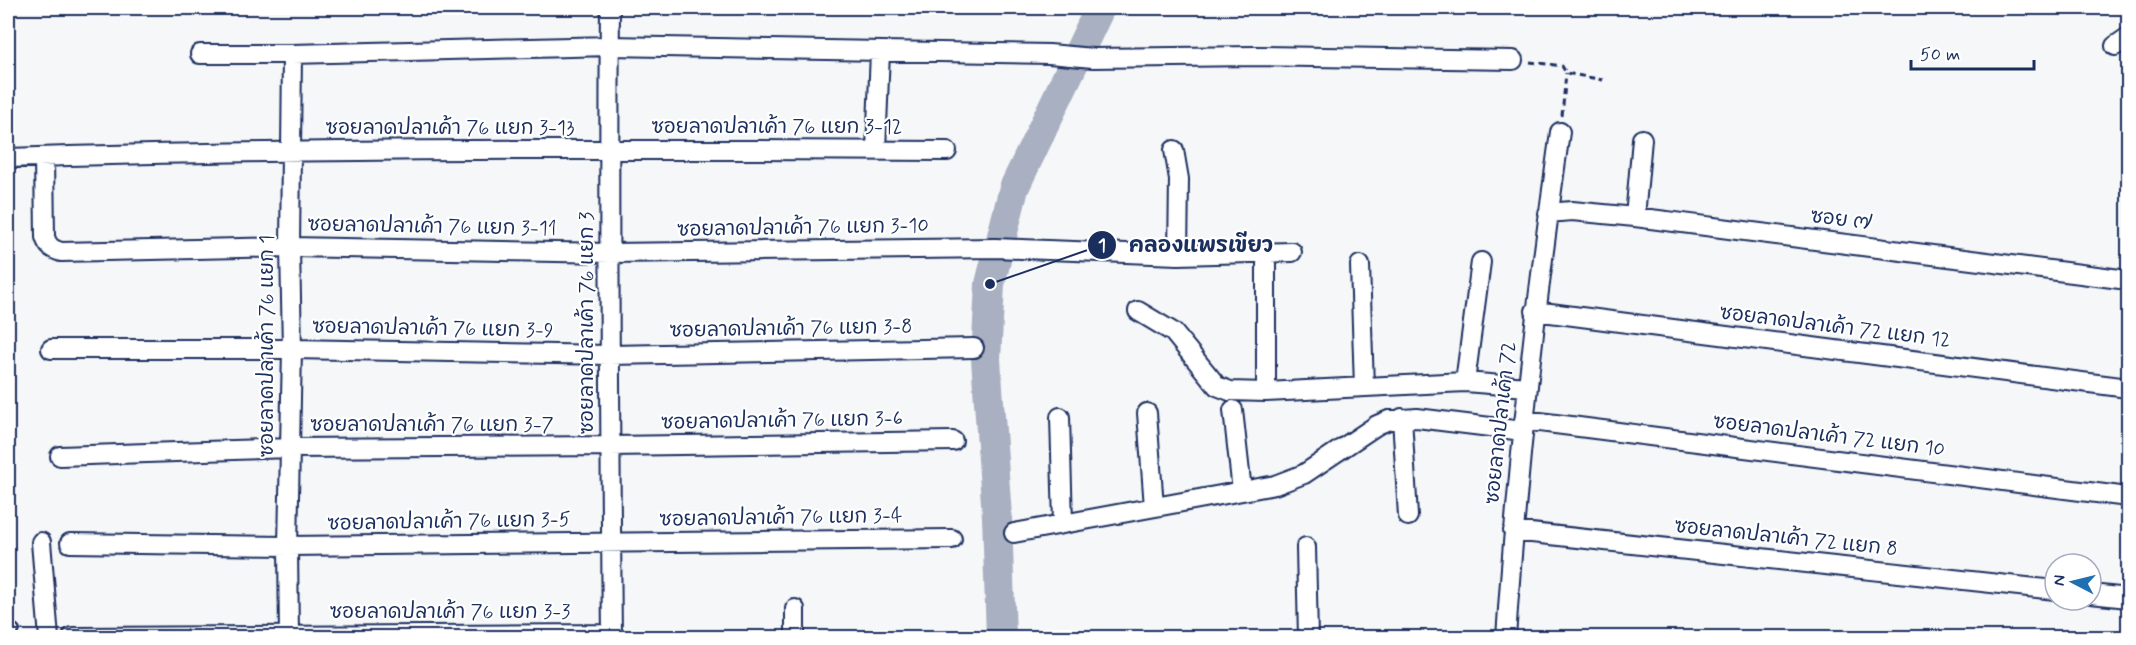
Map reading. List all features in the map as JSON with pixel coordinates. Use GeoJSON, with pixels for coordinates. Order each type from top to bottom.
{"type":"FeatureCollection","features":[{"type":"Feature","properties":{"kind":"street","name":"ซอยลาดปลาเค้า 76 แยก 3"},"geometry":{"type":"LineString","coordinates":[[610,8],[608,149],[612,636]]}},
{"type":"Feature","properties":{"kind":"street"},"geometry":{"type":"LineString","coordinates":[[200,54],[610,46],[1048,54],[1094,58],[1255,56],[1513,60]]}},
{"type":"Feature","properties":{"kind":"street"},"geometry":{"type":"LineString","coordinates":[[876,150],[880,52]]}},
{"type":"Feature","properties":{"kind":"street","name":"ซอยลาดปลาเค้า 76 แยก 1"},"geometry":{"type":"LineString","coordinates":[[289,636],[292,54]]}},
{"type":"Feature","properties":{"kind":"street","name":"ซอยลาดปลาเค้า 72"},"geometry":{"type":"LineString","coordinates":[[1506,638],[1513,531],[1535,311],[1560,132]]}},
{"type":"Feature","properties":{"kind":"street"},"geometry":{"type":"LineString","coordinates":[[1635,217],[1642,139]]}},
{"type":"Feature","properties":{"kind":"street","name":"ซอยลาดปลาเค้า 76 แยก 3-12"},"geometry":{"type":"LineString","coordinates":[[608,149],[947,151]]}},
{"type":"Feature","properties":{"kind":"street","name":"ซอยลาดปลาเค้า 76 แยก 3-13"},"geometry":{"type":"LineString","coordinates":[[8,158],[292,151],[608,149]]}},
{"type":"Feature","properties":{"kind":"street"},"geometry":{"type":"LineString","coordinates":[[1174,150],[1179,179],[1178,255]]}},
{"type":"Feature","properties":{"kind":"street","name":"ซอยลาดปลาเค้า 76 แยก 3-11"},"geometry":{"type":"LineString","coordinates":[[44,157],[45,237],[52,249],[61,252],[290,247],[610,253]]}},
{"type":"Feature","properties":{"kind":"street","name":"ซอย ๗"},"geometry":{"type":"LineString","coordinates":[[1548,213],[1572,211],[1635,217],[2128,280]]}},
{"type":"Feature","properties":{"kind":"street","name":"ซอยลาดปลาเค้า 76 แยก 3-10"},"geometry":{"type":"LineString","coordinates":[[610,253],[1004,249],[1178,255],[1292,252]]}},
{"type":"Feature","properties":{"kind":"street"},"geometry":{"type":"LineString","coordinates":[[1465,382],[1481,262]]}},
{"type":"Feature","properties":{"kind":"street"},"geometry":{"type":"LineString","coordinates":[[1266,264],[1266,392]]}},
{"type":"Feature","properties":{"kind":"street"},"geometry":{"type":"LineString","coordinates":[[1360,265],[1364,387]]}},
{"type":"Feature","properties":{"kind":"street"},"geometry":{"type":"LineString","coordinates":[[1138,310],[1173,332],[1217,386],[1230,391],[1266,392],[1465,382],[1527,387]]}},
{"type":"Feature","properties":{"kind":"street","name":"ซอยลาดปลาเค้า 72 แยก 12"},"geometry":{"type":"LineString","coordinates":[[1535,311],[2128,388]]}},
{"type":"Feature","properties":{"kind":"street","name":"ซอยลาดปลาเค้า 76 แยก 3-8"},"geometry":{"type":"LineString","coordinates":[[609,355],[974,348]]}},
{"type":"Feature","properties":{"kind":"street","name":"ซอยลาดปลาเค้า 76 แยก 3-9"},"geometry":{"type":"LineString","coordinates":[[51,349],[292,349],[609,355]]}},
{"type":"Feature","properties":{"kind":"street"},"geometry":{"type":"LineString","coordinates":[[1233,410],[1242,491]]}},
{"type":"Feature","properties":{"kind":"street"},"geometry":{"type":"LineString","coordinates":[[1147,413],[1154,507]]}},
{"type":"Feature","properties":{"kind":"street"},"geometry":{"type":"LineString","coordinates":[[1059,417],[1063,524]]}},
{"type":"Feature","properties":{"kind":"street"},"geometry":{"type":"LineString","coordinates":[[1014,533],[1275,485],[1304,474],[1377,425],[1402,418],[1408,516]]}},
{"type":"Feature","properties":{"kind":"street","name":"ซอยลาดปลาเค้า 72 แยก 10"},"geometry":{"type":"LineString","coordinates":[[1402,418],[1523,426],[2128,497]]}},
{"type":"Feature","properties":{"kind":"street","name":"ซอยลาดปลาเค้า 76 แยก 3-6"},"geometry":{"type":"LineString","coordinates":[[610,446],[953,441]]}},
{"type":"Feature","properties":{"kind":"street","name":"ซอยลาดปลาเค้า 76 แยก 3-7"},"geometry":{"type":"LineString","coordinates":[[60,456],[289,448],[610,446]]}},
{"type":"Feature","properties":{"kind":"street","name":"ซอยลาดปลาเค้า 72 แยก 8"},"geometry":{"type":"LineString","coordinates":[[1513,531],[2043,589]]}},
{"type":"Feature","properties":{"kind":"street","name":"ซอยลาดปลาเค้า 76 แยก 3-4"},"geometry":{"type":"LineString","coordinates":[[610,542],[952,539]]}},
{"type":"Feature","properties":{"kind":"street"},"geometry":{"type":"LineString","coordinates":[[41,542],[49,638]]}},
{"type":"Feature","properties":{"kind":"street","name":"ซอยลาดปลาเค้า 76 แยก 3-5"},"geometry":{"type":"LineString","coordinates":[[70,543],[288,546],[610,542]]}},
{"type":"Feature","properties":{"kind":"street"},"geometry":{"type":"LineString","coordinates":[[1306,547],[1308,638]]}},
{"type":"Feature","properties":{"kind":"street"},"geometry":{"type":"LineString","coordinates":[[2103,595],[2128,598]]}},
{"type":"Feature","properties":{"kind":"street"},"geometry":{"type":"LineString","coordinates":[[795,609],[795,638]]}},
{"type":"Feature","properties":{"kind":"street","name":"ซอยลาดปลาเค้า 76 แยก 3-3"},"geometry":{"type":"LineString","coordinates":[[72,637],[612,636]]}},
{"type":"Feature","properties":{"kind":"path"},"geometry":{"type":"LineString","coordinates":[[1513,60],[1562,66],[1566,73],[1560,132]]}},
{"type":"Feature","properties":{"kind":"path"},"geometry":{"type":"LineString","coordinates":[[1566,73],[1603,80]]}},
{"type":"Feature","properties":{"kind":"waterway"},"geometry":{"type":"LineString","coordinates":[[1001,638],[997,517],[986,359],[990,284],[1014,188],[1100,8]]}},
{"type":"Feature","properties":{"kind":"place","name":"คลองแพรเขียว"},"geometry":{"type":"Point","coordinates":[990,284]}}]}
